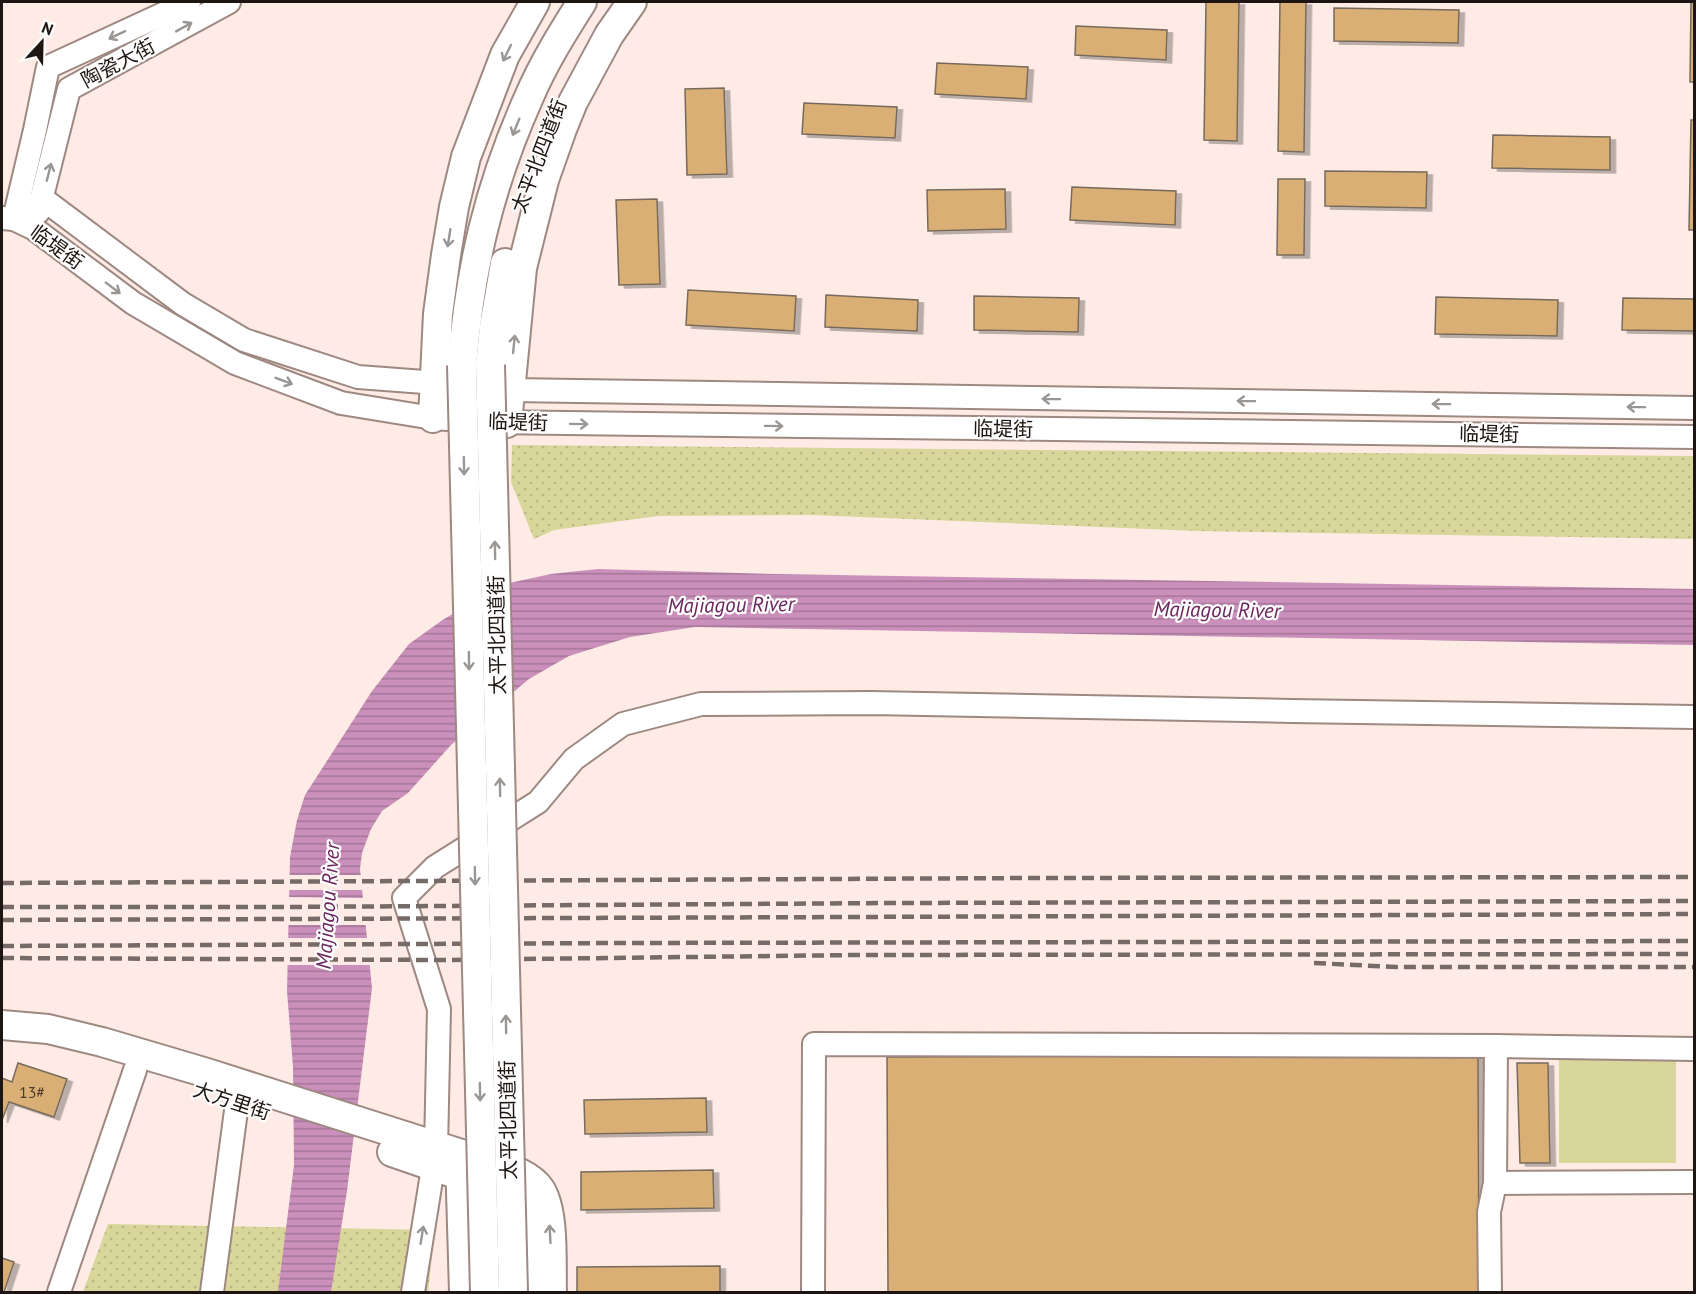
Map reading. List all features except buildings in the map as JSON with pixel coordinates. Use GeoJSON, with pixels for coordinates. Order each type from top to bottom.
{"type":"FeatureCollection","features":[{"type":"Feature","properties":{"kind":"main road"},"geometry":{"type":"LineString","coordinates":[[433,418],[438,314],[454,207],[466,157],[505,55],[535,2]]}},
{"type":"Feature","properties":{"kind":"main road","name":"太平北四道街"},"geometry":{"type":"LineString","coordinates":[[485,1293],[462,365],[476,259],[496,180],[529,95],[582,2]]}},
{"type":"Feature","properties":{"kind":"main road","name":"太平北四道街"},"geometry":{"type":"LineString","coordinates":[[513,1293],[490,365],[502,276],[513,226],[527,183],[557,105],[615,2]]}},
{"type":"Feature","properties":{"kind":"main road","name":"太平北四道街"},"geometry":{"type":"LineString","coordinates":[[507,423],[522,268],[544,180],[573,102],[609,35],[632,2]]}},
{"type":"Feature","properties":{"kind":"main road","name":"大方里街"},"geometry":{"type":"LineString","coordinates":[[2,1025],[48,1029],[77,1035],[240,1094],[447,1160]]}},
{"type":"Feature","properties":{"kind":"main road","name":"大方里街"},"geometry":{"type":"LineString","coordinates":[[2,1044],[66,1048],[135,1070],[240,1094]]}},
{"type":"Feature","properties":{"kind":"main road"},"geometry":{"type":"LineString","coordinates":[[447,1160],[464,1293]]}},
{"type":"Feature","properties":{"kind":"main road"},"geometry":{"type":"LineString","coordinates":[[447,1160],[500,1189],[521,1208],[528,1221],[533,1293]]}},
{"type":"Feature","properties":{"kind":"main road"},"geometry":{"type":"LineString","coordinates":[[447,1160],[518,1172],[540,1188],[548,1208],[552,1293]]}},
{"type":"Feature","properties":{"kind":"street","name":"陶瓷大街"},"geometry":{"type":"LineString","coordinates":[[16,222],[48,67],[189,2]]}},
{"type":"Feature","properties":{"kind":"street","name":"陶瓷大街"},"geometry":{"type":"LineString","coordinates":[[43,199],[69,89],[229,2]]}},
{"type":"Feature","properties":{"kind":"street","name":"临堤街"},"geometry":{"type":"LineString","coordinates":[[1695,408],[510,390],[358,378],[244,340],[183,304],[43,199],[16,222],[133,303],[235,363],[341,403],[433,418],[507,423],[1695,437]]}},
{"type":"Feature","properties":{"kind":"street"},"geometry":{"type":"LineString","coordinates":[[413,1293],[447,1160],[439,1009],[404,898],[435,867],[538,802],[574,759],[623,724],[701,704],[871,703],[1695,717]]}},
{"type":"Feature","properties":{"kind":"street"},"geometry":{"type":"LineString","coordinates":[[813,1293],[814,1044],[1496,1046],[1695,1049]]}},
{"type":"Feature","properties":{"kind":"street"},"geometry":{"type":"LineString","coordinates":[[1490,1293],[1489,1212],[1496,1183],[1496,1046]]}},
{"type":"Feature","properties":{"kind":"street"},"geometry":{"type":"LineString","coordinates":[[59,1293],[135,1070]]}},
{"type":"Feature","properties":{"kind":"street"},"geometry":{"type":"LineString","coordinates":[[212,1293],[240,1094]]}},
{"type":"Feature","properties":{"kind":"street"},"geometry":{"type":"LineString","coordinates":[[1496,1183],[1695,1182]]}},
{"type":"Feature","properties":{"kind":"shaded area"},"geometry":{"type":"Polygon","coordinates":[[[512,445],[1694,456],[1694,539],[1196,531],[811,515],[658,516],[554,530],[534,539],[511,482],[512,445]]]}},
{"type":"Feature","properties":{"kind":"shaded area"},"geometry":{"type":"Polygon","coordinates":[[[1559,1060],[1676,1060],[1676,1163],[1559,1163],[1559,1060]]]}},
{"type":"Feature","properties":{"kind":"shaded area"},"geometry":{"type":"Polygon","coordinates":[[[108,1224],[435,1230],[428,1292],[83,1292],[108,1224]]]}},
{"type":"Feature","properties":{"kind":"water","name":"Majiagou River"},"geometry":{"type":"Polygon","coordinates":[[[598,569],[1694,589],[1694,645],[695,627],[630,637],[569,656],[529,679],[451,745],[408,793],[382,811],[371,829],[362,853],[360,869],[372,988],[347,1191],[331,1292],[278,1292],[294,1165],[293,1067],[287,991],[290,857],[297,820],[305,795],[372,691],[409,644],[444,619],[505,584],[551,574],[598,569]]]}},
{"type":"Feature","properties":{"kind":"pier"},"geometry":{"type":"Polygon","coordinates":[[[287,875],[364,875],[365,890],[287,890],[287,875]]]}},
{"type":"Feature","properties":{"kind":"pier"},"geometry":{"type":"Polygon","coordinates":[[[286,897],[366,898],[369,925],[286,925],[286,897]]]}},
{"type":"Feature","properties":{"kind":"pier"},"geometry":{"type":"Polygon","coordinates":[[[285,938],[370,938],[373,965],[285,965],[285,938]]]}},
{"type":"Feature","properties":{"kind":"railway"},"geometry":{"type":"LineString","coordinates":[[2,883],[1694,877]]}},
{"type":"Feature","properties":{"kind":"railway"},"geometry":{"type":"LineString","coordinates":[[2,907],[1694,901]]}},
{"type":"Feature","properties":{"kind":"railway"},"geometry":{"type":"LineString","coordinates":[[2,920],[1694,914]]}},
{"type":"Feature","properties":{"kind":"railway"},"geometry":{"type":"LineString","coordinates":[[2,946],[1694,941]]}},
{"type":"Feature","properties":{"kind":"railway"},"geometry":{"type":"LineString","coordinates":[[2,958],[442,960],[855,955],[1694,954]]}},
{"type":"Feature","properties":{"kind":"railway"},"geometry":{"type":"LineString","coordinates":[[1314,963],[1396,967],[1694,967]]}}]}
